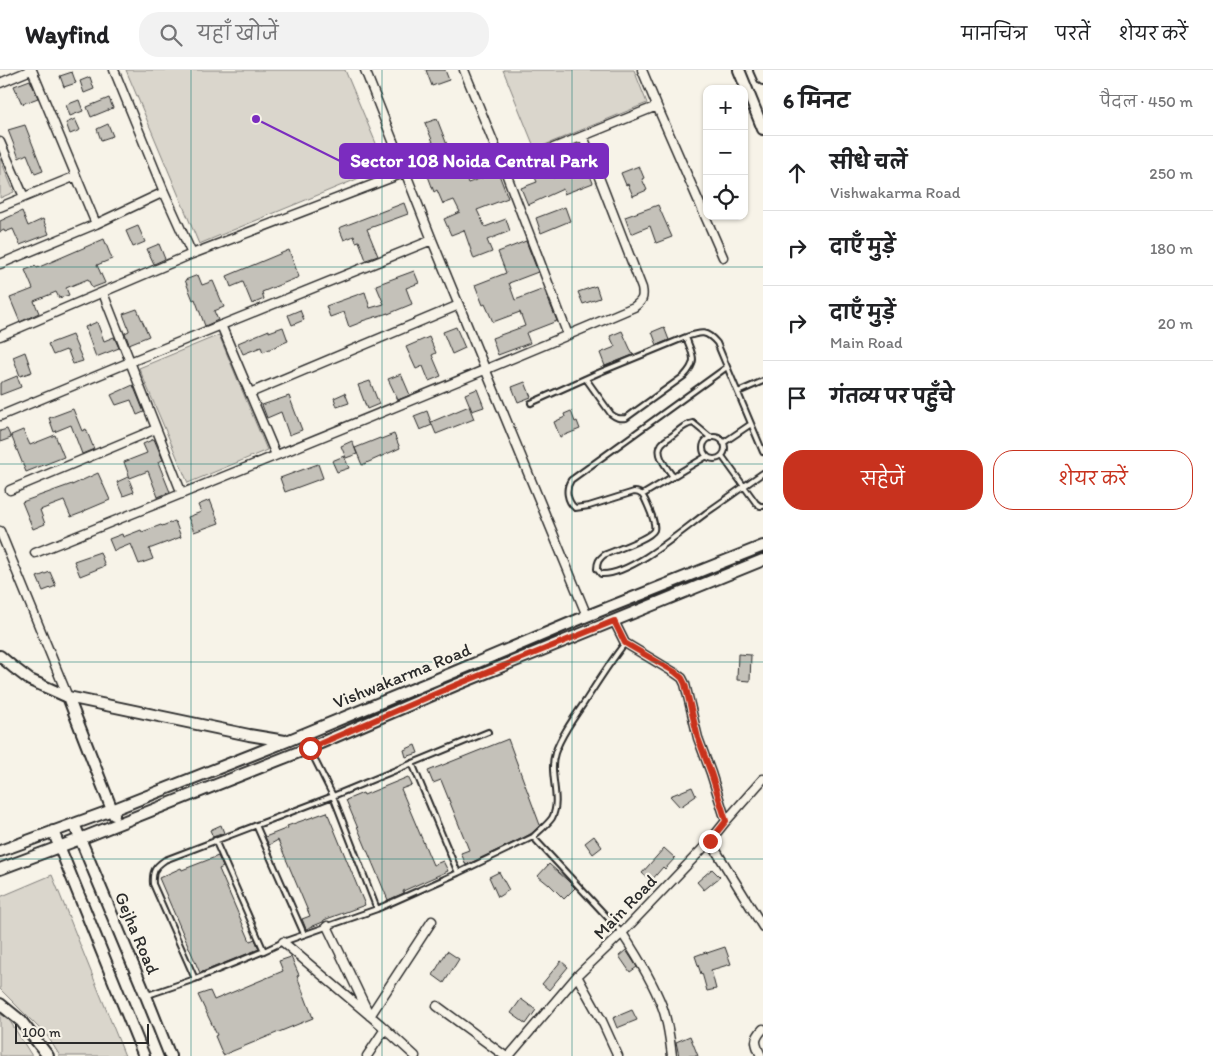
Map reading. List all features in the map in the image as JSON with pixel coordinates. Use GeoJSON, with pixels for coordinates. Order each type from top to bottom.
{"type":"FeatureCollection","features":[{"type":"Feature","properties":{"kind":"main road"},"geometry":{"type":"LineString","coordinates":[[739,70],[763,129]]}},
{"type":"Feature","properties":{"kind":"main road"},"geometry":{"type":"LineString","coordinates":[[759,70],[763,79]]}},
{"type":"Feature","properties":{"kind":"main road","name":"Vishwakarma Road"},"geometry":{"type":"LineString","coordinates":[[0,852],[287,741],[587,616],[763,546]]}},
{"type":"Feature","properties":{"kind":"main road","name":"Vishwakarma Road"},"geometry":{"type":"LineString","coordinates":[[0,869],[310,748],[456,685],[763,560]]}},
{"type":"Feature","properties":{"kind":"main road"},"geometry":{"type":"LineString","coordinates":[[515,646],[519,660]]}},
{"type":"Feature","properties":{"kind":"main road"},"geometry":{"type":"LineString","coordinates":[[0,656],[30,680],[68,697],[249,735],[287,741]]}},
{"type":"Feature","properties":{"kind":"main road"},"geometry":{"type":"LineString","coordinates":[[68,697],[117,824]]}},
{"type":"Feature","properties":{"kind":"main road","name":"Gejha Road"},"geometry":{"type":"LineString","coordinates":[[74,824],[170,1056]]}},
{"type":"Feature","properties":{"kind":"main road"},"geometry":{"type":"LineString","coordinates":[[52,831],[144,1056]]}},
{"type":"Feature","properties":{"kind":"main road"},"geometry":{"type":"LineString","coordinates":[[0,1004],[21,1021],[48,1056]]}},
{"type":"Feature","properties":{"kind":"street"},"geometry":{"type":"LineString","coordinates":[[0,83],[31,70],[96,224]]}},
{"type":"Feature","properties":{"kind":"street"},"geometry":{"type":"LineString","coordinates":[[114,70],[164,192],[192,254]]}},
{"type":"Feature","properties":{"kind":"street"},"geometry":{"type":"LineString","coordinates":[[365,70],[432,240],[587,616]]}},
{"type":"Feature","properties":{"kind":"street"},"geometry":{"type":"LineString","coordinates":[[464,70],[504,168],[568,336]]}},
{"type":"Feature","properties":{"kind":"street"},"geometry":{"type":"LineString","coordinates":[[642,70],[723,257]]}},
{"type":"Feature","properties":{"kind":"street"},"geometry":{"type":"LineString","coordinates":[[504,168],[657,106]]}},
{"type":"Feature","properties":{"kind":"street"},"geometry":{"type":"LineString","coordinates":[[35,553],[568,336],[634,307],[641,302],[642,288],[583,136]]}},
{"type":"Feature","properties":{"kind":"street"},"geometry":{"type":"LineString","coordinates":[[0,142],[24,197]]}},
{"type":"Feature","properties":{"kind":"street"},"geometry":{"type":"LineString","coordinates":[[0,336],[192,254],[406,172]]}},
{"type":"Feature","properties":{"kind":"street"},"geometry":{"type":"LineString","coordinates":[[0,207],[76,176]]}},
{"type":"Feature","properties":{"kind":"street"},"geometry":{"type":"LineString","coordinates":[[0,264],[96,224],[164,192]]}},
{"type":"Feature","properties":{"kind":"street"},"geometry":{"type":"LineString","coordinates":[[0,416],[432,240]]}},
{"type":"Feature","properties":{"kind":"street"},"geometry":{"type":"LineString","coordinates":[[103,293],[182,494]]}},
{"type":"Feature","properties":{"kind":"street"},"geometry":{"type":"LineString","coordinates":[[250,393],[459,305]]}},
{"type":"Feature","properties":{"kind":"street"},"geometry":{"type":"LineString","coordinates":[[222,325],[276,455]]}},
{"type":"Feature","properties":{"kind":"street"},"geometry":{"type":"LineString","coordinates":[[10,490],[156,429]]}},
{"type":"Feature","properties":{"kind":"street"},"geometry":{"type":"LineString","coordinates":[[0,532],[68,697]]}},
{"type":"Feature","properties":{"kind":"street"},"geometry":{"type":"LineString","coordinates":[[614,621],[625,643],[682,678],[688,694],[698,738],[726,821]]}},
{"type":"Feature","properties":{"kind":"street","name":"Main Road"},"geometry":{"type":"LineString","coordinates":[[509,1056],[577,976],[622,933],[710,841],[763,779]]}},
{"type":"Feature","properties":{"kind":"street"},"geometry":{"type":"LineString","coordinates":[[710,841],[763,928]]}},
{"type":"Feature","properties":{"kind":"street"},"geometry":{"type":"LineString","coordinates":[[370,1016],[432,921]]}},
{"type":"Feature","properties":{"kind":"street"},"geometry":{"type":"LineString","coordinates":[[327,926],[370,1016]]}},
{"type":"Feature","properties":{"kind":"street"},"geometry":{"type":"LineString","coordinates":[[622,933],[652,983],[662,1007],[672,1056]]}},
{"type":"Feature","properties":{"kind":"street"},"geometry":{"type":"LineString","coordinates":[[283,942],[415,1056]]}},
{"type":"Feature","properties":{"kind":"street"},"geometry":{"type":"LineString","coordinates":[[577,976],[602,1020],[618,1056]]}},
{"type":"Feature","properties":{"kind":"street"},"geometry":{"type":"LineString","coordinates":[[437,1006],[505,1056]]}},
{"type":"Feature","properties":{"kind":"street"},"geometry":{"type":"LineString","coordinates":[[367,1056],[385,1029]]}},
{"type":"Feature","properties":{"kind":"street"},"geometry":{"type":"LineString","coordinates":[[761,1056],[755,1041],[763,1029]]}},
{"type":"Feature","properties":{"kind":"lane"},"geometry":{"type":"LineString","coordinates":[[531,403],[686,337],[704,333],[711,336],[717,343],[763,452]]}},
{"type":"Feature","properties":{"kind":"lane"},"geometry":{"type":"LineString","coordinates":[[586,379],[611,414],[616,418],[626,418],[684,376],[689,370],[693,360],[686,337]]}},
{"type":"Feature","properties":{"kind":"lane"},"geometry":{"type":"LineString","coordinates":[[727,367],[571,480],[567,490],[572,505],[575,508],[639,492],[649,509],[654,525],[652,533],[645,538],[604,555],[597,563],[597,569],[601,574],[608,574],[618,572],[632,565],[660,548],[763,473]]}},
{"type":"Feature","properties":{"kind":"lane"},"geometry":{"type":"LineString","coordinates":[[738,392],[763,381]]}},
{"type":"Feature","properties":{"kind":"lane"},"geometry":{"type":"LineString","coordinates":[[672,477],[661,457],[660,446],[685,425],[693,423],[711,438]]}},
{"type":"Feature","properties":{"kind":"lane"},"geometry":{"type":"LineString","coordinates":[[724,442],[751,424]]}},
{"type":"Feature","properties":{"kind":"lane"},"geometry":{"type":"LineString","coordinates":[[711,438],[718,438],[724,442],[725,449],[722,456],[713,459],[706,456],[704,446],[711,438]]}},
{"type":"Feature","properties":{"kind":"lane"},"geometry":{"type":"LineString","coordinates":[[642,495],[706,456]]}},
{"type":"Feature","properties":{"kind":"lane"},"geometry":{"type":"LineString","coordinates":[[722,456],[756,503],[763,506]]}},
{"type":"Feature","properties":{"kind":"lane"},"geometry":{"type":"LineString","coordinates":[[146,996],[195,979],[304,934],[377,909],[458,873],[533,836],[547,824],[553,814],[556,799],[553,765],[554,755],[559,744],[612,659],[625,643]]}},
{"type":"Feature","properties":{"kind":"lane"},"geometry":{"type":"LineString","coordinates":[[195,979],[153,884],[152,876],[158,865],[165,860],[333,796],[488,732]]}},
{"type":"Feature","properties":{"kind":"lane"},"geometry":{"type":"LineString","coordinates":[[310,748],[333,796],[377,909]]}},
{"type":"Feature","properties":{"kind":"lane"},"geometry":{"type":"LineString","coordinates":[[412,763],[458,873]]}},
{"type":"Feature","properties":{"kind":"lane"},"geometry":{"type":"LineString","coordinates":[[256,825],[304,934]]}},
{"type":"Feature","properties":{"kind":"lane"},"geometry":{"type":"LineString","coordinates":[[533,836],[622,933]]}},
{"type":"Feature","properties":{"kind":"lane"},"geometry":{"type":"LineString","coordinates":[[215,840],[264,951]]}},
{"type":"Feature","properties":{"kind":"shaded area"},"geometry":{"type":"Polygon","coordinates":[[[126,70],[345,70],[386,167],[199,244],[126,70]]]}},
{"type":"Feature","properties":{"kind":"shaded area"},"geometry":{"type":"Polygon","coordinates":[[[503,70],[634,70],[647,103],[535,149],[503,70]]]}},
{"type":"Feature","properties":{"kind":"shaded area"},"geometry":{"type":"Polygon","coordinates":[[[0,158],[14,192],[0,198],[0,158]]]}},
{"type":"Feature","properties":{"kind":"shaded area"},"geometry":{"type":"Polygon","coordinates":[[[219,335],[267,450],[188,483],[139,368],[219,335]]]}},
{"type":"Feature","properties":{"kind":"shaded area"},"geometry":{"type":"Polygon","coordinates":[[[52,875],[125,1056],[60,1056],[48,1037],[0,989],[0,897],[52,875]]]}},
{"type":"Feature","properties":{"kind":"shaded area"},"geometry":{"type":"Polygon","coordinates":[[[0,1014],[8,1018],[32,1056],[0,1056],[0,1014]]]}},
{"type":"Feature","properties":{"kind":"building"},"geometry":{"type":"Polygon","coordinates":[[[426,70],[445,70],[449,80],[432,86],[426,70]]]}},
{"type":"Feature","properties":{"kind":"building"},"geometry":{"type":"Polygon","coordinates":[[[72,72],[76,83],[64,87],[60,76],[72,72]]]}},
{"type":"Feature","properties":{"kind":"building"},"geometry":{"type":"Polygon","coordinates":[[[90,77],[94,89],[84,93],[80,81],[90,77]]]}},
{"type":"Feature","properties":{"kind":"building"},"geometry":{"type":"Polygon","coordinates":[[[30,80],[38,98],[22,104],[14,86],[30,80]]]}},
{"type":"Feature","properties":{"kind":"building"},"geometry":{"type":"Polygon","coordinates":[[[109,98],[113,108],[91,117],[87,107],[109,98]]]}},
{"type":"Feature","properties":{"kind":"building"},"geometry":{"type":"Polygon","coordinates":[[[79,100],[83,111],[70,116],[66,105],[79,100]]]}},
{"type":"Feature","properties":{"kind":"building"},"geometry":{"type":"Polygon","coordinates":[[[75,119],[80,130],[70,134],[66,123],[75,119]]]}},
{"type":"Feature","properties":{"kind":"building"},"geometry":{"type":"Polygon","coordinates":[[[437,119],[449,150],[446,151],[452,167],[460,164],[468,183],[498,172],[508,198],[477,210],[485,227],[506,219],[510,231],[487,240],[492,252],[474,259],[464,230],[451,235],[444,219],[460,212],[454,200],[443,204],[437,190],[434,192],[428,176],[434,174],[428,159],[433,157],[428,144],[433,142],[425,123],[437,119]]]}},
{"type":"Feature","properties":{"kind":"building"},"geometry":{"type":"Polygon","coordinates":[[[108,124],[113,136],[101,140],[97,129],[108,124]]]}},
{"type":"Feature","properties":{"kind":"building"},"geometry":{"type":"Polygon","coordinates":[[[25,125],[43,171],[35,174],[27,154],[19,158],[8,130],[25,125]]]}},
{"type":"Feature","properties":{"kind":"building"},"geometry":{"type":"Polygon","coordinates":[[[547,164],[553,178],[586,165],[593,183],[564,194],[563,189],[528,205],[521,188],[537,182],[532,171],[547,164]]]}},
{"type":"Feature","properties":{"kind":"building"},"geometry":{"type":"Polygon","coordinates":[[[639,166],[647,190],[633,196],[621,173],[639,166]]]}},
{"type":"Feature","properties":{"kind":"building"},"geometry":{"type":"Polygon","coordinates":[[[404,203],[408,214],[367,229],[378,256],[366,260],[359,241],[356,242],[354,236],[344,240],[339,228],[404,203]]]}},
{"type":"Feature","properties":{"kind":"building"},"geometry":{"type":"Polygon","coordinates":[[[658,205],[672,237],[656,243],[650,226],[631,234],[625,217],[658,205]]]}},
{"type":"Feature","properties":{"kind":"building"},"geometry":{"type":"Polygon","coordinates":[[[565,207],[570,221],[541,233],[536,218],[565,207]]]}},
{"type":"Feature","properties":{"kind":"building"},"geometry":{"type":"Polygon","coordinates":[[[22,211],[28,226],[43,219],[49,234],[20,245],[13,229],[0,232],[0,221],[22,211]]]}},
{"type":"Feature","properties":{"kind":"building"},"geometry":{"type":"Polygon","coordinates":[[[138,226],[145,242],[133,247],[126,231],[138,226]]]}},
{"type":"Feature","properties":{"kind":"building"},"geometry":{"type":"Polygon","coordinates":[[[104,239],[112,259],[97,265],[105,283],[92,288],[88,279],[66,288],[69,295],[59,298],[56,292],[34,301],[39,313],[20,322],[10,298],[33,289],[25,270],[36,266],[37,268],[104,239]]]}},
{"type":"Feature","properties":{"kind":"building"},"geometry":{"type":"Polygon","coordinates":[[[526,241],[538,272],[509,283],[515,300],[544,289],[557,321],[526,333],[530,343],[498,355],[492,338],[525,326],[520,312],[493,322],[485,304],[483,305],[475,285],[506,273],[498,252],[526,241]]]}},
{"type":"Feature","properties":{"kind":"building"},"geometry":{"type":"Polygon","coordinates":[[[159,244],[165,259],[154,264],[147,249],[159,244]]]}},
{"type":"Feature","properties":{"kind":"building"},"geometry":{"type":"Polygon","coordinates":[[[289,250],[299,277],[262,292],[264,299],[252,304],[243,282],[231,287],[227,276],[289,250]]]}},
{"type":"Feature","properties":{"kind":"building"},"geometry":{"type":"Polygon","coordinates":[[[414,271],[419,283],[406,288],[412,304],[349,327],[344,312],[330,317],[326,306],[365,292],[370,308],[384,304],[376,285],[414,271]]]}},
{"type":"Feature","properties":{"kind":"building"},"geometry":{"type":"Polygon","coordinates":[[[198,275],[202,285],[213,281],[224,307],[214,311],[218,320],[205,326],[195,299],[193,300],[185,280],[198,275]]]}},
{"type":"Feature","properties":{"kind":"building"},"geometry":{"type":"Polygon","coordinates":[[[596,286],[600,298],[583,304],[578,292],[596,286]]]}},
{"type":"Feature","properties":{"kind":"building"},"geometry":{"type":"Polygon","coordinates":[[[137,309],[149,336],[129,344],[125,333],[129,330],[123,314],[137,309]]]}},
{"type":"Feature","properties":{"kind":"building"},"geometry":{"type":"Polygon","coordinates":[[[300,310],[304,320],[292,325],[288,315],[300,310]]]}},
{"type":"Feature","properties":{"kind":"building"},"geometry":{"type":"Polygon","coordinates":[[[97,322],[104,341],[114,337],[119,348],[96,357],[85,327],[97,322]]]}},
{"type":"Feature","properties":{"kind":"building"},"geometry":{"type":"Polygon","coordinates":[[[283,327],[288,341],[263,352],[261,347],[243,354],[238,343],[269,330],[269,332],[283,327]]]}},
{"type":"Feature","properties":{"kind":"building"},"geometry":{"type":"Polygon","coordinates":[[[456,327],[465,348],[452,354],[443,332],[456,327]]]}},
{"type":"Feature","properties":{"kind":"building"},"geometry":{"type":"Polygon","coordinates":[[[664,327],[669,340],[657,345],[652,332],[664,327]]]}},
{"type":"Feature","properties":{"kind":"building"},"geometry":{"type":"Polygon","coordinates":[[[622,331],[633,355],[605,366],[600,353],[615,347],[610,336],[622,331]]]}},
{"type":"Feature","properties":{"kind":"building"},"geometry":{"type":"Polygon","coordinates":[[[72,335],[83,361],[73,364],[68,351],[53,355],[48,344],[72,335]]]}},
{"type":"Feature","properties":{"kind":"building"},"geometry":{"type":"Polygon","coordinates":[[[429,337],[436,353],[432,355],[441,376],[429,381],[423,366],[416,369],[406,347],[429,337]]]}},
{"type":"Feature","properties":{"kind":"building"},"geometry":{"type":"Polygon","coordinates":[[[25,352],[32,372],[20,376],[13,357],[25,352]]]}},
{"type":"Feature","properties":{"kind":"building"},"geometry":{"type":"Polygon","coordinates":[[[401,374],[410,395],[398,400],[388,379],[401,374]]]}},
{"type":"Feature","properties":{"kind":"building"},"geometry":{"type":"Polygon","coordinates":[[[17,376],[21,387],[0,395],[0,383],[17,376]]]}},
{"type":"Feature","properties":{"kind":"building"},"geometry":{"type":"Polygon","coordinates":[[[370,381],[379,404],[367,409],[358,385],[370,381]]]}},
{"type":"Feature","properties":{"kind":"building"},"geometry":{"type":"Polygon","coordinates":[[[525,382],[531,397],[518,402],[512,387],[525,382]]]}},
{"type":"Feature","properties":{"kind":"building"},"geometry":{"type":"Polygon","coordinates":[[[133,385],[144,412],[137,415],[131,400],[116,405],[111,395],[133,385]]]}},
{"type":"Feature","properties":{"kind":"building"},"geometry":{"type":"Polygon","coordinates":[[[477,389],[484,407],[472,411],[465,394],[477,389]]]}},
{"type":"Feature","properties":{"kind":"building"},"geometry":{"type":"Polygon","coordinates":[[[345,393],[349,403],[337,407],[334,398],[345,393]]]}},
{"type":"Feature","properties":{"kind":"building"},"geometry":{"type":"Polygon","coordinates":[[[289,396],[302,430],[289,435],[281,412],[267,418],[262,405],[289,396]]]}},
{"type":"Feature","properties":{"kind":"building"},"geometry":{"type":"Polygon","coordinates":[[[469,406],[474,419],[436,434],[431,422],[469,406]]]}},
{"type":"Feature","properties":{"kind":"building"},"geometry":{"type":"Polygon","coordinates":[[[73,409],[82,431],[86,429],[94,449],[82,454],[71,425],[54,432],[49,418],[73,409]]]}},
{"type":"Feature","properties":{"kind":"building"},"geometry":{"type":"Polygon","coordinates":[[[427,411],[432,425],[420,430],[414,416],[427,411]]]}},
{"type":"Feature","properties":{"kind":"building"},"geometry":{"type":"Polygon","coordinates":[[[571,411],[580,429],[560,437],[554,422],[565,417],[564,414],[571,411]]]}},
{"type":"Feature","properties":{"kind":"building"},"geometry":{"type":"Polygon","coordinates":[[[7,429],[11,438],[0,442],[0,431],[7,429]]]}},
{"type":"Feature","properties":{"kind":"building"},"geometry":{"type":"Polygon","coordinates":[[[23,430],[30,445],[55,435],[64,457],[26,472],[11,435],[23,430]]]}},
{"type":"Feature","properties":{"kind":"building"},"geometry":{"type":"Polygon","coordinates":[[[394,434],[400,448],[362,465],[355,448],[394,434]]]}},
{"type":"Feature","properties":{"kind":"building"},"geometry":{"type":"Polygon","coordinates":[[[154,439],[163,460],[158,462],[170,492],[158,497],[148,471],[130,478],[124,462],[147,453],[143,444],[154,439]]]}},
{"type":"Feature","properties":{"kind":"building"},"geometry":{"type":"Polygon","coordinates":[[[352,441],[357,454],[346,458],[341,446],[352,441]]]}},
{"type":"Feature","properties":{"kind":"building"},"geometry":{"type":"Polygon","coordinates":[[[344,456],[349,468],[337,472],[332,461],[344,456]]]}},
{"type":"Feature","properties":{"kind":"building"},"geometry":{"type":"Polygon","coordinates":[[[318,464],[323,478],[285,492],[280,478],[318,464]]]}},
{"type":"Feature","properties":{"kind":"building"},"geometry":{"type":"Polygon","coordinates":[[[98,473],[110,500],[71,517],[64,501],[40,510],[45,524],[33,529],[22,502],[72,485],[98,473]]]}},
{"type":"Feature","properties":{"kind":"building"},"geometry":{"type":"Polygon","coordinates":[[[128,477],[134,492],[123,496],[117,482],[128,477]]]}},
{"type":"Feature","properties":{"kind":"building"},"geometry":{"type":"Polygon","coordinates":[[[210,500],[219,523],[194,532],[188,517],[201,512],[198,505],[210,500]]]}},
{"type":"Feature","properties":{"kind":"building"},"geometry":{"type":"Polygon","coordinates":[[[175,521],[181,537],[149,549],[153,559],[139,564],[131,544],[114,551],[109,539],[122,534],[123,537],[141,530],[142,532],[175,521]]]}},
{"type":"Feature","properties":{"kind":"building"},"geometry":{"type":"Polygon","coordinates":[[[100,552],[105,566],[80,576],[74,561],[100,552]]]}},
{"type":"Feature","properties":{"kind":"building"},"geometry":{"type":"Polygon","coordinates":[[[50,572],[56,586],[43,591],[37,577],[50,572]]]}},
{"type":"Feature","properties":{"kind":"building"},"geometry":{"type":"Polygon","coordinates":[[[738,654],[751,655],[750,681],[737,680],[738,654]]]}},
{"type":"Feature","properties":{"kind":"building"},"geometry":{"type":"Polygon","coordinates":[[[508,739],[540,825],[523,838],[466,865],[461,853],[469,850],[441,780],[433,783],[428,771],[508,739]]]}},
{"type":"Feature","properties":{"kind":"building"},"geometry":{"type":"Polygon","coordinates":[[[415,745],[418,753],[406,757],[404,750],[415,745]]]}},
{"type":"Feature","properties":{"kind":"building"},"geometry":{"type":"Polygon","coordinates":[[[408,777],[412,785],[401,789],[433,865],[443,861],[448,871],[403,891],[404,893],[388,900],[346,800],[363,793],[364,795],[408,777]]]}},
{"type":"Feature","properties":{"kind":"building"},"geometry":{"type":"Polygon","coordinates":[[[692,787],[696,796],[680,807],[670,796],[692,787]]]}},
{"type":"Feature","properties":{"kind":"building"},"geometry":{"type":"Polygon","coordinates":[[[327,812],[365,905],[324,920],[306,929],[302,919],[310,916],[278,840],[269,845],[265,837],[288,828],[287,826],[327,812]]]}},
{"type":"Feature","properties":{"kind":"building"},"geometry":{"type":"Polygon","coordinates":[[[221,825],[224,833],[213,837],[210,830],[221,825]]]}},
{"type":"Feature","properties":{"kind":"building"},"geometry":{"type":"Polygon","coordinates":[[[594,836],[602,847],[593,854],[585,843],[594,836]]]}},
{"type":"Feature","properties":{"kind":"building"},"geometry":{"type":"Polygon","coordinates":[[[664,848],[675,858],[665,869],[663,867],[651,881],[642,873],[664,848]]]}},
{"type":"Feature","properties":{"kind":"building"},"geometry":{"type":"Polygon","coordinates":[[[218,856],[223,867],[219,869],[250,941],[255,939],[259,949],[200,973],[159,878],[181,868],[182,870],[218,856]]]}},
{"type":"Feature","properties":{"kind":"building"},"geometry":{"type":"Polygon","coordinates":[[[549,864],[575,888],[564,899],[538,876],[549,864]]]}},
{"type":"Feature","properties":{"kind":"building"},"geometry":{"type":"Polygon","coordinates":[[[712,869],[720,877],[704,890],[697,882],[712,869]]]}},
{"type":"Feature","properties":{"kind":"building"},"geometry":{"type":"Polygon","coordinates":[[[499,872],[509,890],[498,897],[489,877],[499,872]]]}},
{"type":"Feature","properties":{"kind":"building"},"geometry":{"type":"Polygon","coordinates":[[[725,947],[731,964],[711,970],[716,989],[707,991],[695,956],[725,947]]]}},
{"type":"Feature","properties":{"kind":"building"},"geometry":{"type":"Polygon","coordinates":[[[626,950],[637,967],[630,972],[619,956],[626,950]]]}},
{"type":"Feature","properties":{"kind":"building"},"geometry":{"type":"Polygon","coordinates":[[[447,951],[459,959],[444,983],[433,975],[447,951]]]}},
{"type":"Feature","properties":{"kind":"building"},"geometry":{"type":"Polygon","coordinates":[[[291,957],[313,1018],[223,1055],[215,1036],[217,1035],[198,995],[210,991],[214,1000],[283,971],[279,961],[291,957]]]}},
{"type":"Feature","properties":{"kind":"building"},"geometry":{"type":"Polygon","coordinates":[[[561,961],[568,967],[549,990],[542,984],[561,961]]]}},
{"type":"Feature","properties":{"kind":"building"},"geometry":{"type":"Polygon","coordinates":[[[521,999],[536,1010],[526,1024],[511,1013],[521,999]]]}},
{"type":"Feature","properties":{"kind":"building"},"geometry":{"type":"Polygon","coordinates":[[[632,1010],[637,1020],[617,1028],[613,1018],[632,1010]]]}},
{"type":"Feature","properties":{"kind":"building"},"geometry":{"type":"Polygon","coordinates":[[[690,1036],[698,1056],[679,1056],[676,1042],[690,1036]]]}},
{"type":"Feature","properties":{"kind":"place","name":"Sector 108 Noida Central Park"},"geometry":{"type":"Point","coordinates":[256,119]}},
{"type":"Feature","properties":{"kind":"route"},"geometry":{"type":"LineString","coordinates":[[310,748],[456,685],[614,621],[625,643],[675,672],[682,678],[685,684],[698,738],[726,821],[710,841]]}}]}
